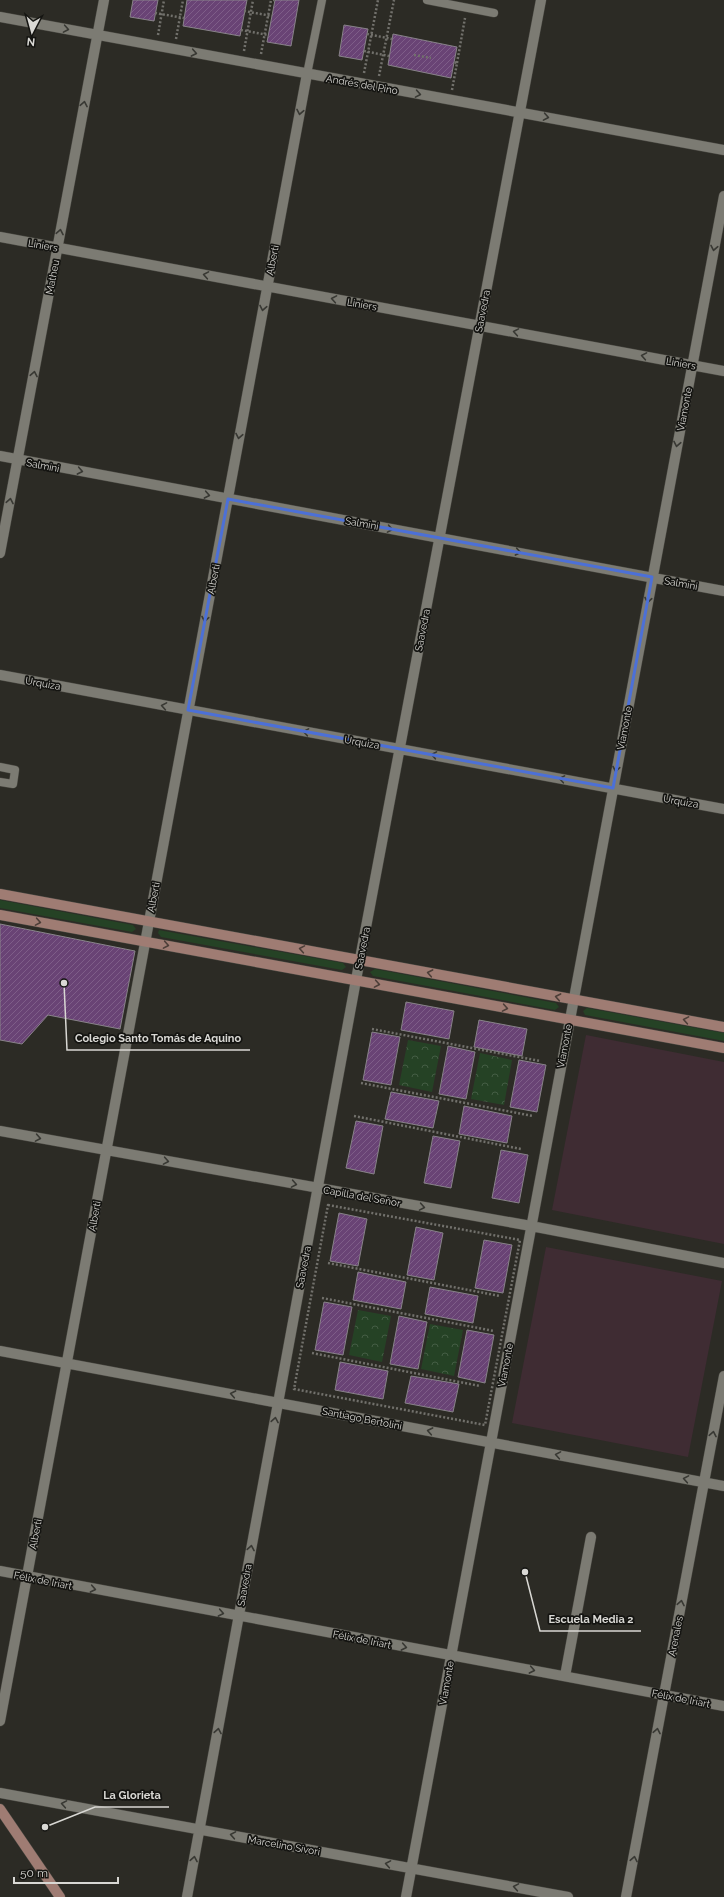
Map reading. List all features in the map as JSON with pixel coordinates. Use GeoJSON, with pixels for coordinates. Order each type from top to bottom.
{"type":"FeatureCollection","features":[{"type":"Feature","properties":{"kind":"main road"},"geometry":{"type":"LineString","coordinates":[[0,894],[724,1027]]}},
{"type":"Feature","properties":{"kind":"main road"},"geometry":{"type":"LineString","coordinates":[[0,915],[724,1048]]}},
{"type":"Feature","properties":{"kind":"main road"},"geometry":{"type":"LineString","coordinates":[[0,1809],[60,1897]]}},
{"type":"Feature","properties":{"kind":"street","name":"Matheu"},"geometry":{"type":"LineString","coordinates":[[0,553],[104,0]]}},
{"type":"Feature","properties":{"kind":"street","name":"Saavedra"},"geometry":{"type":"LineString","coordinates":[[187,1897],[356,980],[541,0]]}},
{"type":"Feature","properties":{"kind":"street","name":"Andrés del Pino"},"geometry":{"type":"LineString","coordinates":[[0,17],[724,150]]}},
{"type":"Feature","properties":{"kind":"street","name":"Alberti"},"geometry":{"type":"LineString","coordinates":[[0,1721],[307,74]]}},
{"type":"Feature","properties":{"kind":"street","name":"Viamonte"},"geometry":{"type":"LineString","coordinates":[[406,1897],[724,196]]}},
{"type":"Feature","properties":{"kind":"street","name":"Liniers"},"geometry":{"type":"LineString","coordinates":[[0,237],[724,370]]}},
{"type":"Feature","properties":{"kind":"street","name":"Salmini"},"geometry":{"type":"LineString","coordinates":[[0,456],[724,590]]}},
{"type":"Feature","properties":{"kind":"street","name":"Urquiza"},"geometry":{"type":"LineString","coordinates":[[0,675],[724,809]]}},
{"type":"Feature","properties":{"kind":"street","name":"Capilla del Señor"},"geometry":{"type":"LineString","coordinates":[[0,1131],[531,1226],[724,1263]]}},
{"type":"Feature","properties":{"kind":"street","name":"Santiago Bertolini"},"geometry":{"type":"LineString","coordinates":[[0,1351],[724,1486]]}},
{"type":"Feature","properties":{"kind":"street","name":"Arenales"},"geometry":{"type":"LineString","coordinates":[[626,1897],[724,1376]]}},
{"type":"Feature","properties":{"kind":"street"},"geometry":{"type":"LineString","coordinates":[[565,1676],[591,1537]]}},
{"type":"Feature","properties":{"kind":"street","name":"Félix de Iriart"},"geometry":{"type":"LineString","coordinates":[[0,1571],[724,1706]]}},
{"type":"Feature","properties":{"kind":"street","name":"Marcelino Sívori"},"geometry":{"type":"LineString","coordinates":[[0,1792],[568,1897]]}},
{"type":"Feature","properties":{"kind":"lane"},"geometry":{"type":"LineString","coordinates":[[307,74],[322,0]]}},
{"type":"Feature","properties":{"kind":"lane"},"geometry":{"type":"LineString","coordinates":[[427,0],[494,12]]}},
{"type":"Feature","properties":{"kind":"lane"},"geometry":{"type":"LineString","coordinates":[[0,767],[15,770],[13,784],[0,782]]}},
{"type":"Feature","properties":{"kind":"path"},"geometry":{"type":"LineString","coordinates":[[156,46],[164,0]]}},
{"type":"Feature","properties":{"kind":"path"},"geometry":{"type":"LineString","coordinates":[[174,49],[185,0]]}},
{"type":"Feature","properties":{"kind":"path"},"geometry":{"type":"LineString","coordinates":[[242,62],[253,0]]}},
{"type":"Feature","properties":{"kind":"path"},"geometry":{"type":"LineString","coordinates":[[259,64],[273,0]]}},
{"type":"Feature","properties":{"kind":"path"},"geometry":{"type":"LineString","coordinates":[[362,83],[378,0]]}},
{"type":"Feature","properties":{"kind":"path"},"geometry":{"type":"LineString","coordinates":[[378,86],[394,0]]}},
{"type":"Feature","properties":{"kind":"path"},"geometry":{"type":"LineString","coordinates":[[451,100],[456,62],[467,8]]}},
{"type":"Feature","properties":{"kind":"path"},"geometry":{"type":"LineString","coordinates":[[244,11],[270,15]]}},
{"type":"Feature","properties":{"kind":"path"},"geometry":{"type":"LineString","coordinates":[[155,13],[184,18]]}},
{"type":"Feature","properties":{"kind":"path"},"geometry":{"type":"LineString","coordinates":[[241,30],[266,35]]}},
{"type":"Feature","properties":{"kind":"path"},"geometry":{"type":"LineString","coordinates":[[367,34],[392,39]]}},
{"type":"Feature","properties":{"kind":"path"},"geometry":{"type":"LineString","coordinates":[[364,52],[389,56]]}},
{"type":"Feature","properties":{"kind":"path"},"geometry":{"type":"LineString","coordinates":[[414,55],[431,58]]}},
{"type":"Feature","properties":{"kind":"path"},"geometry":{"type":"LineString","coordinates":[[372,1029],[540,1061]]}},
{"type":"Feature","properties":{"kind":"path"},"geometry":{"type":"LineString","coordinates":[[361,1083],[533,1116]]}},
{"type":"Feature","properties":{"kind":"path"},"geometry":{"type":"LineString","coordinates":[[354,1116],[521,1149]]}},
{"type":"Feature","properties":{"kind":"path"},"geometry":{"type":"LineString","coordinates":[[328,1205],[520,1240],[485,1425],[294,1389],[328,1205]]}},
{"type":"Feature","properties":{"kind":"path"},"geometry":{"type":"LineString","coordinates":[[328,1263],[500,1296]]}},
{"type":"Feature","properties":{"kind":"path"},"geometry":{"type":"LineString","coordinates":[[322,1298],[494,1331]]}},
{"type":"Feature","properties":{"kind":"path"},"geometry":{"type":"LineString","coordinates":[[312,1353],[480,1386]]}},
{"type":"Feature","properties":{"kind":"highlighted area"},"geometry":{"type":"Polygon","coordinates":[[[228,499],[652,577],[613,788],[188,710],[228,499]]]}},
{"type":"Feature","properties":{"kind":"shaded area"},"geometry":{"type":"Polygon","coordinates":[[[586,1035],[724,1062],[724,1244],[552,1210],[586,1035]]]}},
{"type":"Feature","properties":{"kind":"shaded area"},"geometry":{"type":"Polygon","coordinates":[[[546,1247],[722,1281],[688,1457],[512,1423],[546,1247]]]}},
{"type":"Feature","properties":{"kind":"green space"},"geometry":{"type":"Polygon","coordinates":[[[0,900],[133,925],[136,929],[132,932],[0,908],[0,900]]]}},
{"type":"Feature","properties":{"kind":"green space"},"geometry":{"type":"Polygon","coordinates":[[[159,930],[343,963],[346,967],[342,970],[161,937],[158,933],[159,930]]]}},
{"type":"Feature","properties":{"kind":"green space"},"geometry":{"type":"Polygon","coordinates":[[[375,969],[556,1003],[559,1007],[555,1010],[373,976],[370,972],[375,969]]]}},
{"type":"Feature","properties":{"kind":"green space"},"geometry":{"type":"Polygon","coordinates":[[[587,1008],[724,1033],[724,1041],[585,1015],[583,1011],[587,1008]]]}},
{"type":"Feature","properties":{"kind":"green space"},"geometry":{"type":"Polygon","coordinates":[[[408,1040],[441,1046],[432,1092],[399,1085],[408,1040]]]}},
{"type":"Feature","properties":{"kind":"green space"},"geometry":{"type":"Polygon","coordinates":[[[480,1053],[512,1060],[504,1105],[471,1099],[480,1053]]]}},
{"type":"Feature","properties":{"kind":"green space"},"geometry":{"type":"Polygon","coordinates":[[[358,1310],[391,1316],[382,1362],[349,1355],[358,1310]]]}},
{"type":"Feature","properties":{"kind":"green space"},"geometry":{"type":"Polygon","coordinates":[[[430,1324],[463,1330],[454,1376],[421,1369],[430,1324]]]}},
{"type":"Feature","properties":{"kind":"building"},"geometry":{"type":"Polygon","coordinates":[[[133,0],[158,0],[154,21],[130,17],[133,0]]]}},
{"type":"Feature","properties":{"kind":"building"},"geometry":{"type":"Polygon","coordinates":[[[187,0],[247,0],[240,36],[183,26],[187,0]]]}},
{"type":"Feature","properties":{"kind":"building"},"geometry":{"type":"Polygon","coordinates":[[[275,0],[299,0],[291,46],[267,42],[275,0]]]}},
{"type":"Feature","properties":{"kind":"building"},"geometry":{"type":"Polygon","coordinates":[[[344,25],[368,29],[362,60],[339,56],[344,25]]]}},
{"type":"Feature","properties":{"kind":"building"},"geometry":{"type":"Polygon","coordinates":[[[393,34],[457,47],[451,78],[388,65],[393,34]]]}},
{"type":"Feature","properties":{"kind":"building"},"geometry":{"type":"Polygon","coordinates":[[[0,924],[135,951],[120,1029],[48,1015],[22,1044],[0,1040],[0,924]]]}},
{"type":"Feature","properties":{"kind":"building"},"geometry":{"type":"Polygon","coordinates":[[[406,1002],[454,1011],[449,1039],[401,1030],[406,1002]]]}},
{"type":"Feature","properties":{"kind":"building"},"geometry":{"type":"Polygon","coordinates":[[[479,1020],[527,1029],[522,1056],[474,1047],[479,1020]]]}},
{"type":"Feature","properties":{"kind":"building"},"geometry":{"type":"Polygon","coordinates":[[[372,1032],[400,1037],[391,1085],[363,1080],[372,1032]]]}},
{"type":"Feature","properties":{"kind":"building"},"geometry":{"type":"Polygon","coordinates":[[[448,1046],[475,1052],[466,1099],[439,1094],[448,1046]]]}},
{"type":"Feature","properties":{"kind":"building"},"geometry":{"type":"Polygon","coordinates":[[[519,1060],[546,1065],[537,1112],[510,1107],[519,1060]]]}},
{"type":"Feature","properties":{"kind":"building"},"geometry":{"type":"Polygon","coordinates":[[[391,1092],[439,1101],[433,1128],[385,1119],[391,1092]]]}},
{"type":"Feature","properties":{"kind":"building"},"geometry":{"type":"Polygon","coordinates":[[[464,1106],[512,1116],[507,1143],[459,1134],[464,1106]]]}},
{"type":"Feature","properties":{"kind":"building"},"geometry":{"type":"Polygon","coordinates":[[[356,1121],[383,1126],[374,1174],[346,1168],[356,1121]]]}},
{"type":"Feature","properties":{"kind":"building"},"geometry":{"type":"Polygon","coordinates":[[[433,1136],[460,1141],[451,1188],[424,1183],[433,1136]]]}},
{"type":"Feature","properties":{"kind":"building"},"geometry":{"type":"Polygon","coordinates":[[[501,1150],[528,1155],[519,1203],[492,1198],[501,1150]]]}},
{"type":"Feature","properties":{"kind":"building"},"geometry":{"type":"Polygon","coordinates":[[[339,1213],[367,1219],[358,1266],[330,1261],[339,1213]]]}},
{"type":"Feature","properties":{"kind":"building"},"geometry":{"type":"Polygon","coordinates":[[[416,1227],[443,1233],[434,1280],[407,1275],[416,1227]]]}},
{"type":"Feature","properties":{"kind":"building"},"geometry":{"type":"Polygon","coordinates":[[[484,1240],[512,1245],[503,1293],[475,1288],[484,1240]]]}},
{"type":"Feature","properties":{"kind":"building"},"geometry":{"type":"Polygon","coordinates":[[[358,1272],[406,1282],[401,1309],[353,1300],[358,1272]]]}},
{"type":"Feature","properties":{"kind":"building"},"geometry":{"type":"Polygon","coordinates":[[[430,1287],[478,1296],[473,1323],[425,1314],[430,1287]]]}},
{"type":"Feature","properties":{"kind":"building"},"geometry":{"type":"Polygon","coordinates":[[[324,1302],[352,1307],[343,1355],[315,1350],[324,1302]]]}},
{"type":"Feature","properties":{"kind":"building"},"geometry":{"type":"Polygon","coordinates":[[[399,1316],[427,1322],[418,1369],[390,1364],[399,1316]]]}},
{"type":"Feature","properties":{"kind":"building"},"geometry":{"type":"Polygon","coordinates":[[[467,1330],[494,1335],[485,1383],[458,1377],[467,1330]]]}},
{"type":"Feature","properties":{"kind":"building"},"geometry":{"type":"Polygon","coordinates":[[[340,1362],[388,1371],[383,1399],[335,1390],[340,1362]]]}},
{"type":"Feature","properties":{"kind":"building"},"geometry":{"type":"Polygon","coordinates":[[[411,1376],[459,1384],[453,1412],[405,1403],[411,1376]]]}},
{"type":"Feature","properties":{"kind":"place","name":"Colegio Santo Tomás de Aquino"},"geometry":{"type":"Point","coordinates":[64,983]}},
{"type":"Feature","properties":{"kind":"place","name":"Escuela Media 2"},"geometry":{"type":"Point","coordinates":[525,1572]}},
{"type":"Feature","properties":{"kind":"place","name":"La Glorieta"},"geometry":{"type":"Point","coordinates":[45,1827]}}]}
